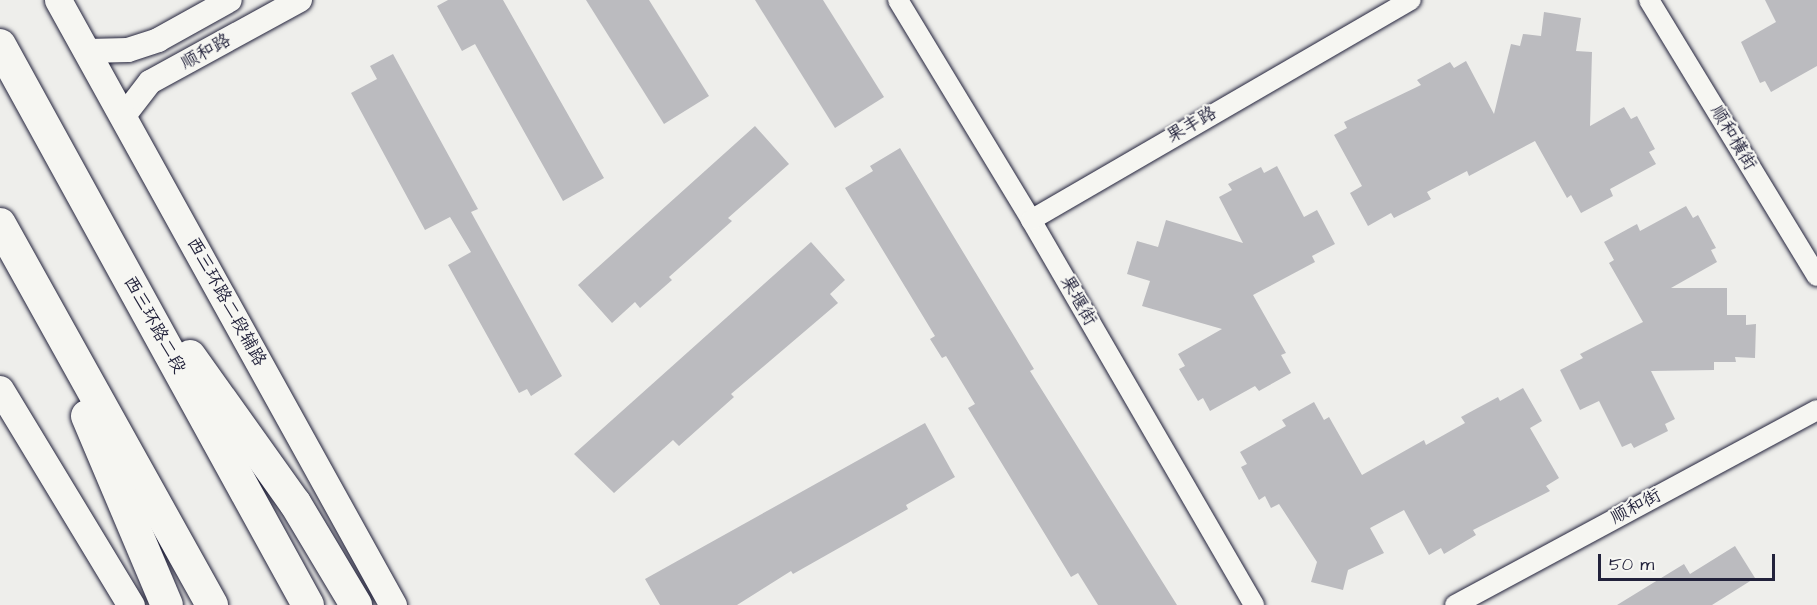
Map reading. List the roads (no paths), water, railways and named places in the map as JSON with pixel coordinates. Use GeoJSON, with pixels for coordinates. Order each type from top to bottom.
{"type":"FeatureCollection","features":[{"type":"Feature","properties":{"kind":"highway","name":"西三环路二段"},"geometry":{"type":"LineString","coordinates":[[0,45],[308,605]]}},
{"type":"Feature","properties":{"kind":"highway"},"geometry":{"type":"LineString","coordinates":[[0,224],[212,605]]}},
{"type":"Feature","properties":{"kind":"highway"},"geometry":{"type":"LineString","coordinates":[[107,240],[295,503],[356,605]]}},
{"type":"Feature","properties":{"kind":"highway"},"geometry":{"type":"LineString","coordinates":[[32,282],[167,605]]}},
{"type":"Feature","properties":{"kind":"main road","name":"西三环路二段辅路"},"geometry":{"type":"LineString","coordinates":[[58,0],[393,605]]}},
{"type":"Feature","properties":{"kind":"main road"},"geometry":{"type":"LineString","coordinates":[[0,389],[131,605]]}},
{"type":"Feature","properties":{"kind":"street","name":"顺和路"},"geometry":{"type":"LineString","coordinates":[[87,51],[128,50],[158,40],[230,0]]}},
{"type":"Feature","properties":{"kind":"street","name":"顺和路"},"geometry":{"type":"LineString","coordinates":[[123,117],[150,82],[300,0]]}},
{"type":"Feature","properties":{"kind":"street","name":"果堰街"},"geometry":{"type":"LineString","coordinates":[[898,0],[1031,220],[1254,605]]}},
{"type":"Feature","properties":{"kind":"street","name":"果丰路"},"geometry":{"type":"LineString","coordinates":[[1031,220],[1411,0]]}},
{"type":"Feature","properties":{"kind":"street","name":"顺和横街"},"geometry":{"type":"LineString","coordinates":[[1648,0],[1817,276]]}},
{"type":"Feature","properties":{"kind":"street","name":"顺和街"},"geometry":{"type":"LineString","coordinates":[[1455,605],[1817,410]]}}]}
